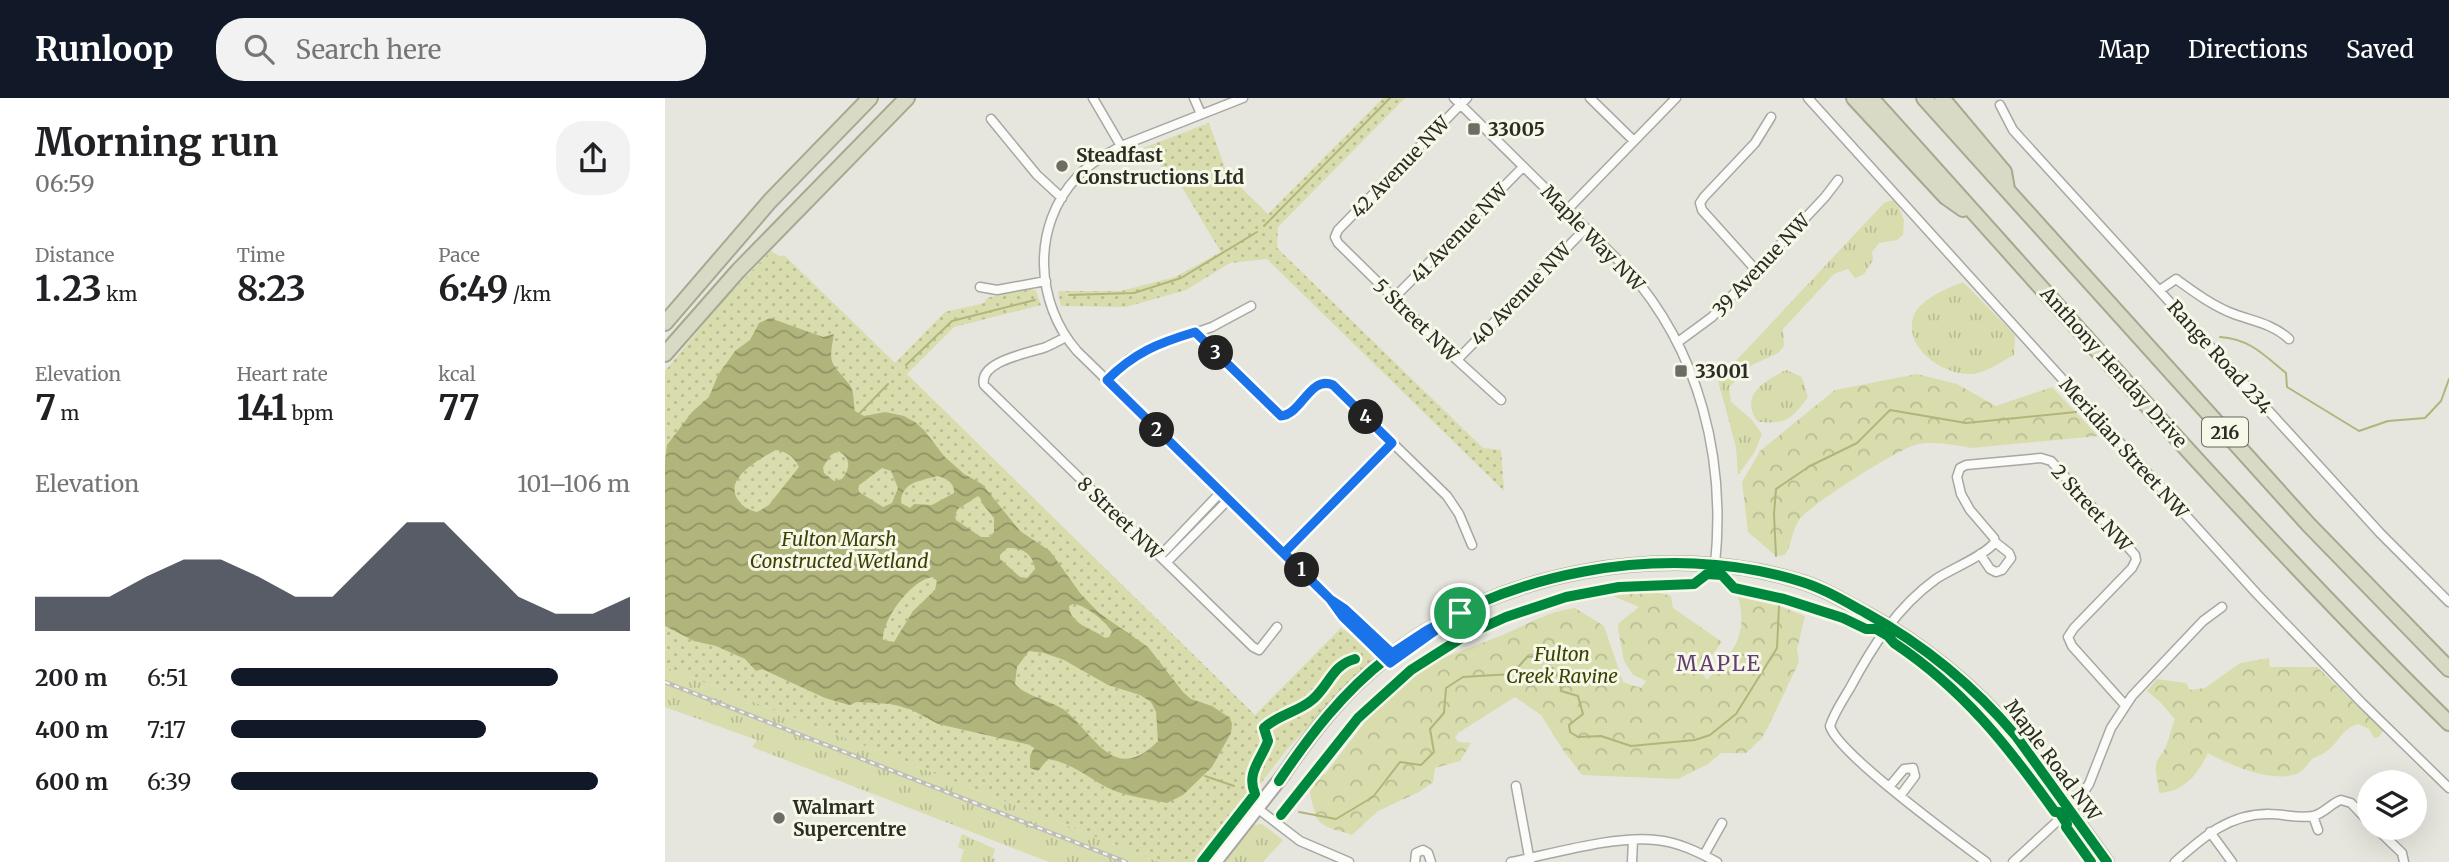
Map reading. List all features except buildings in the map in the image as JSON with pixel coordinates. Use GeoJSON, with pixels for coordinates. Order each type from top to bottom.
{"type":"FeatureCollection","features":[{"type":"Feature","properties":{"kind":"highway"},"geometry":{"type":"LineString","coordinates":[[665,323],[863,98]]}},
{"type":"Feature","properties":{"kind":"highway"},"geometry":{"type":"LineString","coordinates":[[817,152],[870,98]]}},
{"type":"Feature","properties":{"kind":"highway"},"geometry":{"type":"LineString","coordinates":[[665,354],[718,293],[907,98]]}},
{"type":"Feature","properties":{"kind":"highway"},"geometry":{"type":"LineString","coordinates":[[783,226],[919,98]]}},
{"type":"Feature","properties":{"kind":"highway"},"geometry":{"type":"LineString","coordinates":[[1854,98],[1946,197],[1992,232]]}},
{"type":"Feature","properties":{"kind":"highway","name":"Anthony Henday Drive"},"geometry":{"type":"LineString","coordinates":[[1871,98],[2273,542],[2449,723]]}},
{"type":"Feature","properties":{"kind":"highway","name":"Anthony Henday Drive"},"geometry":{"type":"LineString","coordinates":[[1924,98],[2308,524],[2449,669]]}},
{"type":"Feature","properties":{"kind":"highway"},"geometry":{"type":"LineString","coordinates":[[1943,98],[2004,172],[2007,190]]}},
{"type":"Feature","properties":{"kind":"street"},"geometry":{"type":"LineString","coordinates":[[1093,98],[1121,146]]}},
{"type":"Feature","properties":{"kind":"street"},"geometry":{"type":"LineString","coordinates":[[1194,98],[1201,114]]}},
{"type":"Feature","properties":{"kind":"street"},"geometry":{"type":"LineString","coordinates":[[1243,98],[1121,146],[1076,178],[1062,198],[1047,232],[1044,261],[1054,313],[1066,337],[1107,380],[1330,599],[1345,609],[1391,658]]}},
{"type":"Feature","properties":{"kind":"street"},"geometry":{"type":"LineString","coordinates":[[1590,98],[1634,141]]}},
{"type":"Feature","properties":{"kind":"street"},"geometry":{"type":"LineString","coordinates":[[1567,210],[1676,98]]}},
{"type":"Feature","properties":{"kind":"street","name":"Meridian Street NW"},"geometry":{"type":"LineString","coordinates":[[1808,98],[2257,594],[2449,788]]}},
{"type":"Feature","properties":{"kind":"street","name":"Maple Way NW"},"geometry":{"type":"LineString","coordinates":[[1461,100],[1523,167],[1634,276],[1678,342],[1699,394],[1713,447],[1717,490],[1715,565]]}},
{"type":"Feature","properties":{"kind":"street","name":"42 Avenue NW"},"geometry":{"type":"LineString","coordinates":[[1335,237],[1338,230],[1461,100]]}},
{"type":"Feature","properties":{"kind":"street","name":"Range Road 234"},"geometry":{"type":"LineString","coordinates":[[2000,105],[2013,130],[2380,533],[2449,603]]}},
{"type":"Feature","properties":{"kind":"street"},"geometry":{"type":"LineString","coordinates":[[1755,269],[1702,210],[1700,203],[1755,143],[1771,117]]}},
{"type":"Feature","properties":{"kind":"street"},"geometry":{"type":"LineString","coordinates":[[991,119],[1037,175],[1062,198]]}},
{"type":"Feature","properties":{"kind":"street","name":"41 Avenue NW"},"geometry":{"type":"LineString","coordinates":[[1394,299],[1523,167]]}},
{"type":"Feature","properties":{"kind":"street","name":"39 Avenue NW"},"geometry":{"type":"LineString","coordinates":[[1678,342],[1712,317],[1838,180]]}},
{"type":"Feature","properties":{"kind":"street","name":"40 Avenue NW"},"geometry":{"type":"LineString","coordinates":[[1457,360],[1586,228]]}},
{"type":"Feature","properties":{"kind":"street","name":"5 Street NW"},"geometry":{"type":"LineString","coordinates":[[1335,237],[1394,299],[1501,400]]}},
{"type":"Feature","properties":{"kind":"street"},"geometry":{"type":"LineString","coordinates":[[2160,290],[2176,279],[2231,313],[2270,326],[2288,339]]}},
{"type":"Feature","properties":{"kind":"street"},"geometry":{"type":"LineString","coordinates":[[979,287],[997,290],[1046,281]]}},
{"type":"Feature","properties":{"kind":"street"},"geometry":{"type":"LineString","coordinates":[[1107,380],[1137,354],[1155,345],[1217,325],[1251,306]]}},
{"type":"Feature","properties":{"kind":"street"},"geometry":{"type":"LineString","coordinates":[[1195,332],[1276,413],[1284,416],[1289,414],[1318,385],[1325,382],[1333,385],[1452,502],[1472,545]]}},
{"type":"Feature","properties":{"kind":"street","name":"8 Street NW"},"geometry":{"type":"LineString","coordinates":[[1066,337],[1044,348],[995,365],[985,374],[983,383],[1247,642],[1259,650],[1277,627]]}},
{"type":"Feature","properties":{"kind":"street"},"geometry":{"type":"LineString","coordinates":[[1284,553],[1392,443]]}},
{"type":"Feature","properties":{"kind":"street","name":"2 Street NW"},"geometry":{"type":"LineString","coordinates":[[1994,542],[1994,538],[1970,510],[1961,494],[1957,477],[1960,468],[1966,465],[2046,459],[2053,463],[2132,551],[2136,560],[2132,568],[2074,628],[2069,637],[2072,646],[2125,705]]}},
{"type":"Feature","properties":{"kind":"street"},"geometry":{"type":"LineString","coordinates":[[1163,559],[1220,493]]}},
{"type":"Feature","properties":{"kind":"street"},"geometry":{"type":"LineString","coordinates":[[1163,559],[1228,499]]}},
{"type":"Feature","properties":{"kind":"street"},"geometry":{"type":"LineString","coordinates":[[1980,554],[1992,571],[2002,570],[2010,562],[2011,556],[1994,542],[1991,548],[1956,566],[1927,586],[1889,625],[1867,656],[1832,720],[1830,729],[1889,787],[1986,862]]}},
{"type":"Feature","properties":{"kind":"street","name":"Maple Road NW"},"geometry":{"type":"LineString","coordinates":[[1215,862],[1279,781],[1345,705],[1391,658],[1460,613],[1528,586],[1585,571],[1639,565],[1715,565],[1765,574],[1864,612],[1889,625],[1937,659],[1982,698],[2016,736],[2107,862]]}},
{"type":"Feature","properties":{"kind":"street"},"geometry":{"type":"LineString","coordinates":[[2013,862],[2070,811],[2089,784],[2104,743],[2125,705],[2203,621],[2222,607]]}},
{"type":"Feature","properties":{"kind":"street"},"geometry":{"type":"LineString","coordinates":[[1889,787],[1904,769],[1913,768],[1915,776],[1900,796]]}},
{"type":"Feature","properties":{"kind":"street"},"geometry":{"type":"LineString","coordinates":[[1516,786],[1529,860]]}},
{"type":"Feature","properties":{"kind":"street"},"geometry":{"type":"LineString","coordinates":[[2175,862],[2210,832],[2228,822],[2252,815],[2313,816],[2341,800],[2351,803],[2357,809]]}},
{"type":"Feature","properties":{"kind":"street"},"geometry":{"type":"LineString","coordinates":[[1257,808],[1300,841],[1349,862]]}},
{"type":"Feature","properties":{"kind":"street"},"geometry":{"type":"LineString","coordinates":[[2313,816],[2318,830]]}},
{"type":"Feature","properties":{"kind":"street"},"geometry":{"type":"LineString","coordinates":[[1704,855],[1722,822]]}},
{"type":"Feature","properties":{"kind":"street"},"geometry":{"type":"LineString","coordinates":[[2210,832],[2232,862]]}},
{"type":"Feature","properties":{"kind":"street"},"geometry":{"type":"LineString","coordinates":[[1632,862],[1633,839]]}},
{"type":"Feature","properties":{"kind":"street"},"geometry":{"type":"LineString","coordinates":[[1511,862],[1633,839],[1655,839],[1676,844],[1717,862]]}},
{"type":"Feature","properties":{"kind":"street"},"geometry":{"type":"LineString","coordinates":[[2388,840],[2402,853],[2404,861]]}},
{"type":"Feature","properties":{"kind":"street"},"geometry":{"type":"LineString","coordinates":[[1415,862],[1416,853],[1423,850],[1428,853],[1431,862]]}},
{"type":"Feature","properties":{"kind":"green space"},"geometry":{"type":"Polygon","coordinates":[[[1383,98],[1405,98],[1278,227],[1277,248],[1483,448],[1501,450],[1504,491],[1267,259],[1230,263],[1186,290],[1126,307],[1061,306],[1058,291],[1121,291],[1175,277],[1221,252],[1183,189],[1143,148],[1209,123],[1227,174],[1268,214],[1383,98]]]}},
{"type":"Feature","properties":{"kind":"green space"},"geometry":{"type":"Polygon","coordinates":[[[1896,200],[1904,220],[1903,235],[1897,240],[1879,243],[1872,252],[1873,260],[1864,274],[1855,278],[1848,269],[1834,274],[1783,329],[1784,346],[1778,353],[1752,365],[1729,387],[1731,402],[1752,420],[1762,434],[1754,453],[1738,475],[1736,447],[1718,380],[1885,202],[1896,200]]]}},
{"type":"Feature","properties":{"kind":"green space","name":"Fulton Marsh Constructed Wetland"},"geometry":{"type":"Polygon","coordinates":[[[771,251],[781,257],[784,255],[895,363],[945,312],[984,303],[987,298],[1028,288],[1036,291],[1041,305],[954,327],[907,374],[1255,715],[1341,628],[1373,652],[1372,661],[1288,748],[1200,862],[1159,862],[665,667],[665,371],[724,300],[771,251]]]}},
{"type":"Feature","properties":{"kind":"green space"},"geometry":{"type":"Polygon","coordinates":[[[1963,282],[2015,335],[2014,355],[1974,374],[1958,373],[1936,364],[1919,347],[1912,326],[1917,309],[1935,295],[1963,282]]]}},
{"type":"Feature","properties":{"kind":"green space"},"geometry":{"type":"Polygon","coordinates":[[[1786,370],[1802,377],[1808,397],[1787,419],[1758,422],[1753,413],[1752,397],[1769,379],[1786,370]]]}},
{"type":"Feature","properties":{"kind":"green space"},"geometry":{"type":"Polygon","coordinates":[[[1917,374],[1957,384],[1996,406],[2052,387],[2098,436],[1972,448],[1938,443],[1918,444],[1875,466],[1806,513],[1797,524],[1785,555],[1776,556],[1748,532],[1742,482],[1760,451],[1835,390],[1917,374]]]}},
{"type":"Feature","properties":{"kind":"green space","name":"Fulton Creek Ravine"},"geometry":{"type":"Polygon","coordinates":[[[1653,591],[1671,596],[1673,608],[1722,642],[1700,671],[1707,680],[1731,652],[1740,633],[1741,610],[1738,597],[1779,606],[1805,616],[1797,649],[1799,662],[1767,729],[1746,753],[1721,753],[1708,764],[1678,779],[1582,775],[1541,715],[1515,697],[1458,733],[1455,738],[1458,742],[1471,743],[1460,761],[1435,768],[1433,782],[1419,792],[1378,811],[1352,835],[1328,827],[1318,820],[1311,797],[1312,783],[1326,773],[1366,722],[1399,686],[1434,663],[1539,618],[1575,608],[1604,626],[1623,682],[1641,688],[1646,681],[1633,675],[1624,661],[1618,629],[1619,623],[1639,607],[1613,596],[1653,591]]]}},
{"type":"Feature","properties":{"kind":"green space"},"geometry":{"type":"Polygon","coordinates":[[[2269,658],[2270,667],[2317,667],[2383,731],[2379,737],[2374,738],[2369,729],[2359,724],[2353,726],[2327,751],[2312,759],[2301,772],[2286,776],[2251,771],[2208,753],[2189,781],[2176,789],[2159,793],[2157,763],[2175,719],[2147,691],[2157,679],[2186,683],[2190,690],[2205,688],[2240,663],[2269,658]]]}},
{"type":"Feature","properties":{"kind":"green space"},"geometry":{"type":"Polygon","coordinates":[[[665,667],[1159,862],[1049,862],[752,747],[757,740],[665,707],[665,667]]]}},
{"type":"Feature","properties":{"kind":"green space"},"geometry":{"type":"Polygon","coordinates":[[[1253,823],[1262,824],[1283,840],[1263,862],[1220,862],[1253,823]]]}},
{"type":"Feature","properties":{"kind":"green space"},"geometry":{"type":"Polygon","coordinates":[[[962,834],[995,849],[992,858],[995,859],[994,862],[960,862],[964,850],[958,847],[962,834]]]}},
{"type":"Feature","properties":{"kind":"water","name":"Fulton Marsh Constructed Wetland"},"geometry":{"type":"Polygon","coordinates":[[[770,318],[823,337],[834,334],[831,358],[851,387],[855,411],[864,416],[885,412],[904,416],[915,422],[944,456],[964,474],[982,484],[1020,531],[1050,551],[1080,593],[1099,613],[1148,647],[1183,692],[1191,699],[1212,706],[1230,718],[1231,733],[1212,767],[1183,795],[1167,803],[1129,795],[1108,788],[1065,764],[1048,759],[1038,771],[1030,768],[1030,756],[1034,748],[1030,745],[938,724],[912,710],[892,704],[857,702],[849,705],[825,698],[762,669],[756,671],[745,659],[716,646],[694,641],[665,626],[667,445],[692,412],[709,397],[718,375],[735,351],[750,340],[759,323],[770,318]],[[776,450],[745,470],[735,485],[735,493],[741,503],[757,512],[768,506],[799,467],[790,456],[776,450]],[[838,451],[831,455],[823,467],[824,473],[834,481],[842,479],[847,471],[848,460],[838,451]],[[882,468],[858,486],[859,492],[883,507],[892,503],[898,488],[891,471],[882,468]],[[937,476],[924,479],[904,491],[901,503],[910,508],[914,504],[932,505],[954,493],[951,484],[944,478],[937,476]],[[978,496],[955,514],[956,520],[981,537],[990,537],[994,532],[994,518],[978,496]],[[1007,548],[1000,555],[1000,559],[1020,577],[1027,578],[1035,569],[1026,552],[1017,549],[1007,548]],[[933,577],[916,585],[893,611],[883,640],[894,642],[913,611],[935,590],[937,581],[933,577]],[[1073,604],[1069,606],[1073,618],[1105,638],[1112,632],[1095,614],[1073,604]],[[1029,651],[1017,667],[1015,684],[1063,709],[1105,751],[1116,757],[1129,759],[1142,754],[1158,741],[1156,712],[1151,702],[1140,695],[1108,685],[1064,660],[1029,651]]]}},
{"type":"Feature","properties":{"kind":"waterway"},"geometry":{"type":"LineString","coordinates":[[1264,226],[1390,98]]}},
{"type":"Feature","properties":{"kind":"waterway"},"geometry":{"type":"LineString","coordinates":[[1069,295],[1134,293],[1181,278],[1257,232]]}},
{"type":"Feature","properties":{"kind":"waterway"},"geometry":{"type":"LineString","coordinates":[[906,365],[952,321],[1035,300]]}},
{"type":"Feature","properties":{"kind":"waterway"},"geometry":{"type":"LineString","coordinates":[[2220,337],[2231,338],[2256,349],[2286,373],[2287,387],[2359,431],[2388,421],[2425,418],[2441,401],[2449,379]]}},
{"type":"Feature","properties":{"kind":"waterway"},"geometry":{"type":"LineString","coordinates":[[859,414],[888,384]]}},
{"type":"Feature","properties":{"kind":"waterway"},"geometry":{"type":"LineString","coordinates":[[1776,556],[1776,489],[1810,466],[1857,443],[1890,410],[1966,423],[2076,412]]}},
{"type":"Feature","properties":{"kind":"waterway"},"geometry":{"type":"LineString","coordinates":[[1299,812],[1336,819],[1373,797],[1400,762],[1421,765],[1434,752],[1430,729],[1444,713],[1446,688],[1463,677],[1512,674],[1527,657],[1539,656],[1555,671],[1561,691],[1578,696],[1583,714],[1569,725],[1570,732],[1578,737],[1601,736],[1631,746],[1695,740],[1710,735],[1736,714],[1777,648],[1779,606]]}},
{"type":"Feature","properties":{"kind":"waterway"},"geometry":{"type":"LineString","coordinates":[[1205,776],[1234,786]]}},
{"type":"Feature","properties":{"kind":"railway"},"geometry":{"type":"LineString","coordinates":[[665,682],[1126,862]]}},
{"type":"Feature","properties":{"kind":"cycle path"},"geometry":{"type":"LineString","coordinates":[[1279,781],[1315,731],[1371,671],[1430,628],[1478,604],[1530,585],[1584,572],[1639,564],[1694,564],[1748,569],[1799,581],[1833,595],[1887,625],[1947,667],[1983,700],[2016,736],[2107,862]]}},
{"type":"Feature","properties":{"kind":"cycle path"},"geometry":{"type":"LineString","coordinates":[[1281,815],[1358,718],[1411,670],[1466,635],[1506,617],[1566,597],[1619,587],[1694,584],[1707,574],[1722,575],[1734,588],[1784,599],[1843,618],[1866,629],[1876,629],[1888,636],[1942,679],[2001,741],[2055,812],[2059,812],[2067,824],[2066,827],[2091,862]]}},
{"type":"Feature","properties":{"kind":"cycle path"},"geometry":{"type":"LineString","coordinates":[[1202,862],[1255,794],[1253,773],[1268,741],[1264,728],[1312,700],[1341,666],[1355,659]]}},
{"type":"Feature","properties":{"kind":"place","name":"33005"},"geometry":{"type":"Point","coordinates":[1474,129]}},
{"type":"Feature","properties":{"kind":"place","name":"Steadfast Constructions Ltd"},"geometry":{"type":"Point","coordinates":[1062,166]}},
{"type":"Feature","properties":{"kind":"place","name":"33001"},"geometry":{"type":"Point","coordinates":[1681,371]}},
{"type":"Feature","properties":{"kind":"place","name":"Walmart Supercentre"},"geometry":{"type":"Point","coordinates":[779,818]}},
{"type":"Feature","properties":{"kind":"district","name":"MAPLE"},"geometry":{"type":"Point","coordinates":[1719,663]}},
{"type":"Feature","properties":{"kind":"route"},"geometry":{"type":"LineString","coordinates":[[1460,613],[1390,663],[1343,617],[1330,599],[1284,553],[1392,443],[1333,385],[1321,383],[1289,414],[1281,416],[1195,332],[1137,354],[1107,380],[1330,599],[1345,609],[1392,653],[1460,613]]}}]}
